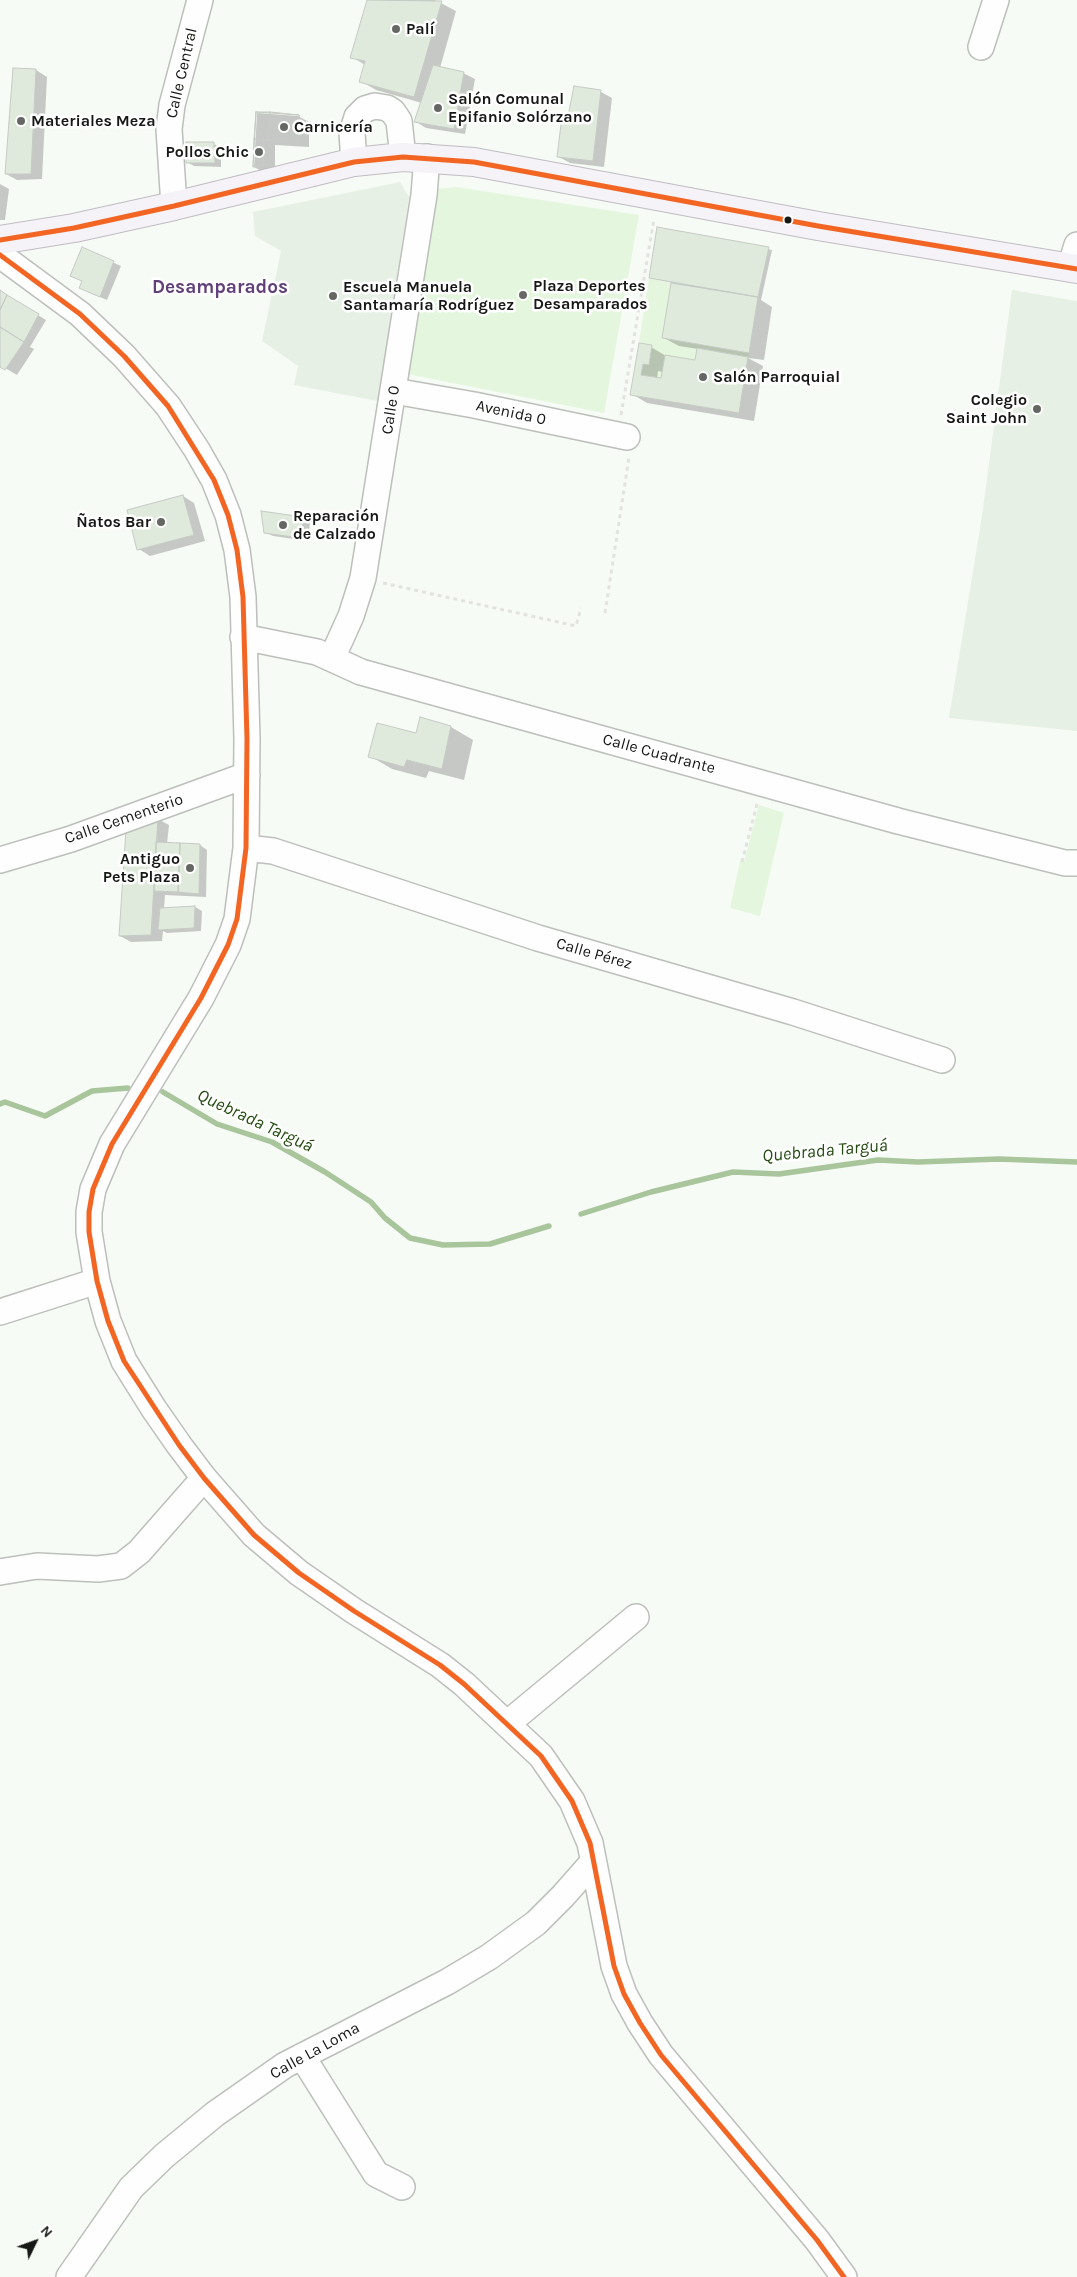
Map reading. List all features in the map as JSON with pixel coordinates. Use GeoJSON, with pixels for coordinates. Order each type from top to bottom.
{"type":"FeatureCollection","features":[{"type":"Feature","properties":{"kind":"main road"},"geometry":{"type":"LineString","coordinates":[[0,240],[65,229],[174,206],[354,162],[415,157],[474,162],[658,196],[1075,261]]}},
{"type":"Feature","properties":{"kind":"street","name":"Calle Central"},"geometry":{"type":"LineString","coordinates":[[174,206],[170,129],[172,105],[200,0]]}},
{"type":"Feature","properties":{"kind":"street"},"geometry":{"type":"LineString","coordinates":[[981,47],[996,0]]}},
{"type":"Feature","properties":{"kind":"street","name":"Calle 0"},"geometry":{"type":"LineString","coordinates":[[332,658],[351,616],[363,578],[424,195],[415,157],[399,121],[393,112],[387,108],[375,106],[365,109],[356,117],[352,133],[354,162]]}},
{"type":"Feature","properties":{"kind":"street"},"geometry":{"type":"LineString","coordinates":[[0,255],[80,314],[124,356],[168,406],[214,480],[228,515],[237,550],[243,597],[247,775],[246,848],[238,919],[228,945],[201,998],[112,1144],[93,1189],[89,1232],[97,1281],[108,1321],[124,1361],[154,1410],[204,1478],[254,1535],[298,1573],[354,1612],[440,1665],[508,1723],[541,1756],[564,1788],[590,1843],[614,1966],[624,1994],[640,2023],[661,2055],[817,2240],[844,2277]]}},
{"type":"Feature","properties":{"kind":"street","name":"Avenida 0"},"geometry":{"type":"LineString","coordinates":[[394,391],[474,405],[622,436]]}},
{"type":"Feature","properties":{"kind":"street","name":"Calle Cuadrante"},"geometry":{"type":"LineString","coordinates":[[243,637],[316,652],[360,672],[888,818],[1065,863],[1077,863]]}},
{"type":"Feature","properties":{"kind":"street","name":"Calle Cementerio"},"geometry":{"type":"LineString","coordinates":[[0,860],[71,838],[247,775]]}},
{"type":"Feature","properties":{"kind":"street","name":"Calle Pérez"},"geometry":{"type":"LineString","coordinates":[[246,848],[273,851],[538,938],[794,1012],[942,1060]]}},
{"type":"Feature","properties":{"kind":"street"},"geometry":{"type":"LineString","coordinates":[[0,1312],[97,1281]]}},
{"type":"Feature","properties":{"kind":"street"},"geometry":{"type":"LineString","coordinates":[[0,1572],[15,1568],[37,1566],[98,1569],[120,1566],[139,1552],[204,1478]]}},
{"type":"Feature","properties":{"kind":"street"},"geometry":{"type":"LineString","coordinates":[[508,1723],[636,1617]]}},
{"type":"Feature","properties":{"kind":"street","name":"Calle La Loma"},"geometry":{"type":"LineString","coordinates":[[69,2277],[131,2188],[164,2156],[215,2114],[285,2065],[447,1982],[489,1957],[536,1923],[593,1862]]}},
{"type":"Feature","properties":{"kind":"street"},"geometry":{"type":"LineString","coordinates":[[302,2056],[376,2174],[402,2186]]}},
{"type":"Feature","properties":{"kind":"path"},"geometry":{"type":"LineString","coordinates":[[605,613],[630,449],[622,436],[658,196]]}},
{"type":"Feature","properties":{"kind":"path"},"geometry":{"type":"LineString","coordinates":[[363,578],[576,626],[581,608]]}},
{"type":"Feature","properties":{"kind":"path"},"geometry":{"type":"LineString","coordinates":[[742,862],[758,801]]}},
{"type":"Feature","properties":{"kind":"shaded area","name":"Escuela Manuela Santamaría Rodríguez"},"geometry":{"type":"Polygon","coordinates":[[[400,182],[409,197],[378,401],[294,385],[298,366],[262,341],[281,251],[255,236],[253,212],[400,182]]]}},
{"type":"Feature","properties":{"kind":"shaded area","name":"Colegio Saint John"},"geometry":{"type":"Polygon","coordinates":[[[1012,290],[1077,301],[1077,731],[949,718],[982,516],[1012,290]]]}},
{"type":"Feature","properties":{"kind":"green space","name":"Plaza Deportes Desamparados"},"geometry":{"type":"Polygon","coordinates":[[[456,187],[639,215],[604,413],[407,374],[438,189],[456,187]]]}},
{"type":"Feature","properties":{"kind":"green space"},"geometry":{"type":"Polygon","coordinates":[[[649,278],[671,283],[663,338],[749,353],[748,357],[697,348],[695,360],[665,355],[661,378],[641,375],[643,364],[651,345],[639,343],[649,278]]]}},
{"type":"Feature","properties":{"kind":"green space"},"geometry":{"type":"Polygon","coordinates":[[[759,805],[784,813],[760,916],[730,908],[740,861],[744,862],[759,805]]]}},
{"type":"Feature","properties":{"kind":"building","name":"Palí"},"geometry":{"type":"Polygon","coordinates":[[[367,0],[442,1],[414,97],[359,82],[365,61],[350,58],[367,0]]]}},
{"type":"Feature","properties":{"kind":"building","name":"Salón Comunal Epifanio Solórzano"},"geometry":{"type":"Polygon","coordinates":[[[433,65],[464,72],[454,129],[414,122],[433,65]]]}},
{"type":"Feature","properties":{"kind":"building","name":"Materiales Meza"},"geometry":{"type":"Polygon","coordinates":[[[13,68],[36,69],[31,174],[5,174],[13,68]]]}},
{"type":"Feature","properties":{"kind":"building"},"geometry":{"type":"Polygon","coordinates":[[[574,86],[601,90],[593,161],[557,157],[562,116],[568,116],[574,86]]]}},
{"type":"Feature","properties":{"kind":"building"},"geometry":{"type":"Polygon","coordinates":[[[256,112],[299,115],[298,141],[264,140],[264,165],[253,167],[256,112]]]}},
{"type":"Feature","properties":{"kind":"building"},"geometry":{"type":"Polygon","coordinates":[[[256,112],[270,112],[268,140],[254,139],[256,112]]]}},
{"type":"Feature","properties":{"kind":"building","name":"Carnicería"},"geometry":{"type":"Polygon","coordinates":[[[270,112],[299,115],[298,141],[268,140],[270,112]]]}},
{"type":"Feature","properties":{"kind":"building","name":"Pollos Chic"},"geometry":{"type":"Polygon","coordinates":[[[254,139],[264,140],[264,165],[253,167],[254,139]]]}},
{"type":"Feature","properties":{"kind":"building"},"geometry":{"type":"Polygon","coordinates":[[[186,142],[214,142],[215,163],[186,163],[186,142]]]}},
{"type":"Feature","properties":{"kind":"building"},"geometry":{"type":"Polygon","coordinates":[[[657,227],[769,247],[758,297],[649,278],[657,227]]]}},
{"type":"Feature","properties":{"kind":"building"},"geometry":{"type":"Polygon","coordinates":[[[82,247],[114,261],[100,297],[79,288],[82,281],[70,276],[82,247]]]}},
{"type":"Feature","properties":{"kind":"building"},"geometry":{"type":"Polygon","coordinates":[[[671,283],[758,297],[749,353],[662,338],[671,283]]]}},
{"type":"Feature","properties":{"kind":"building"},"geometry":{"type":"Polygon","coordinates":[[[0,290],[7,295],[0,310],[0,290]]]}},
{"type":"Feature","properties":{"kind":"building"},"geometry":{"type":"Polygon","coordinates":[[[7,295],[39,314],[24,342],[0,327],[0,310],[7,295]]]}},
{"type":"Feature","properties":{"kind":"building"},"geometry":{"type":"Polygon","coordinates":[[[0,327],[24,342],[5,370],[0,367],[0,327]]]}},
{"type":"Feature","properties":{"kind":"building","name":"Salón Parroquial"},"geometry":{"type":"Polygon","coordinates":[[[639,343],[652,345],[649,365],[643,364],[641,375],[661,378],[665,355],[695,360],[697,348],[748,357],[739,413],[630,395],[639,343]]]}},
{"type":"Feature","properties":{"kind":"building","name":"Ñatos Bar"},"geometry":{"type":"Polygon","coordinates":[[[183,495],[194,535],[137,550],[127,510],[183,495]]]}},
{"type":"Feature","properties":{"kind":"building","name":"Reparación de Calzado"},"geometry":{"type":"Polygon","coordinates":[[[261,511],[303,517],[301,538],[264,533],[261,511]]]}},
{"type":"Feature","properties":{"kind":"building"},"geometry":{"type":"Polygon","coordinates":[[[420,717],[451,726],[442,769],[407,760],[404,767],[368,757],[377,723],[416,733],[420,717]]]}},
{"type":"Feature","properties":{"kind":"building"},"geometry":{"type":"Polygon","coordinates":[[[158,817],[151,935],[119,936],[126,830],[158,817]]]}},
{"type":"Feature","properties":{"kind":"building"},"geometry":{"type":"Polygon","coordinates":[[[156,842],[180,843],[178,892],[154,891],[156,842]]]}},
{"type":"Feature","properties":{"kind":"building","name":"Antiguo Pets Plaza"},"geometry":{"type":"Polygon","coordinates":[[[180,843],[200,844],[199,894],[178,892],[180,843]]]}},
{"type":"Feature","properties":{"kind":"building"},"geometry":{"type":"Polygon","coordinates":[[[195,906],[194,928],[158,930],[160,908],[195,906]]]}},
{"type":"Feature","properties":{"kind":"waterway","name":"Quebrada Targuá"},"geometry":{"type":"LineString","coordinates":[[0,1104],[5,1102],[45,1116],[92,1091],[128,1088]]}},
{"type":"Feature","properties":{"kind":"waterway","name":"Quebrada Targuá"},"geometry":{"type":"LineString","coordinates":[[163,1092],[217,1124],[272,1142],[325,1172],[371,1202],[385,1218],[410,1238],[443,1245],[490,1244],[549,1226]]}},
{"type":"Feature","properties":{"kind":"waterway","name":"Quebrada Targuá"},"geometry":{"type":"LineString","coordinates":[[581,1214],[651,1192],[733,1172],[779,1174],[878,1160],[918,1162],[999,1159],[1077,1162]]}},
{"type":"Feature","properties":{"kind":"transit line"},"geometry":{"type":"LineString","coordinates":[[0,240],[74,228],[174,206],[354,162],[403,157],[474,162],[818,226],[1077,269]]}},
{"type":"Feature","properties":{"kind":"transit line"},"geometry":{"type":"LineString","coordinates":[[0,255],[80,314],[124,356],[168,406],[214,480],[228,515],[237,550],[243,597],[247,739],[246,848],[237,919],[228,945],[201,998],[112,1144],[93,1189],[89,1212],[89,1232],[97,1281],[108,1321],[124,1361],[179,1445],[204,1478],[254,1535],[299,1573],[354,1611],[440,1665],[464,1684],[541,1756],[572,1801],[590,1843],[614,1966],[624,1994],[640,2023],[661,2055],[817,2240],[844,2277]]}},
{"type":"Feature","properties":{"kind":"place","name":"Palí"},"geometry":{"type":"Point","coordinates":[396,29]}},
{"type":"Feature","properties":{"kind":"place","name":"Salón Comunal Epifanio Solórzano"},"geometry":{"type":"Point","coordinates":[438,108]}},
{"type":"Feature","properties":{"kind":"place","name":"Materiales Meza"},"geometry":{"type":"Point","coordinates":[21,121]}},
{"type":"Feature","properties":{"kind":"place","name":"Carnicería"},"geometry":{"type":"Point","coordinates":[284,127]}},
{"type":"Feature","properties":{"kind":"place","name":"Pollos Chic"},"geometry":{"type":"Point","coordinates":[259,152]}},
{"type":"Feature","properties":{"kind":"place","name":"Plaza Deportes Desamparados"},"geometry":{"type":"Point","coordinates":[523,295]}},
{"type":"Feature","properties":{"kind":"place","name":"Escuela Manuela Santamaría Rodríguez"},"geometry":{"type":"Point","coordinates":[333,296]}},
{"type":"Feature","properties":{"kind":"place","name":"Salón Parroquial"},"geometry":{"type":"Point","coordinates":[703,377]}},
{"type":"Feature","properties":{"kind":"place","name":"Colegio Saint John"},"geometry":{"type":"Point","coordinates":[1037,409]}},
{"type":"Feature","properties":{"kind":"place","name":"Ñatos Bar"},"geometry":{"type":"Point","coordinates":[161,522]}},
{"type":"Feature","properties":{"kind":"place","name":"Reparación de Calzado"},"geometry":{"type":"Point","coordinates":[283,525]}},
{"type":"Feature","properties":{"kind":"place","name":"Antiguo Pets Plaza"},"geometry":{"type":"Point","coordinates":[190,868]}},
{"type":"Feature","properties":{"kind":"district","name":"Desamparados"},"geometry":{"type":"Point","coordinates":[220,288]}}]}
